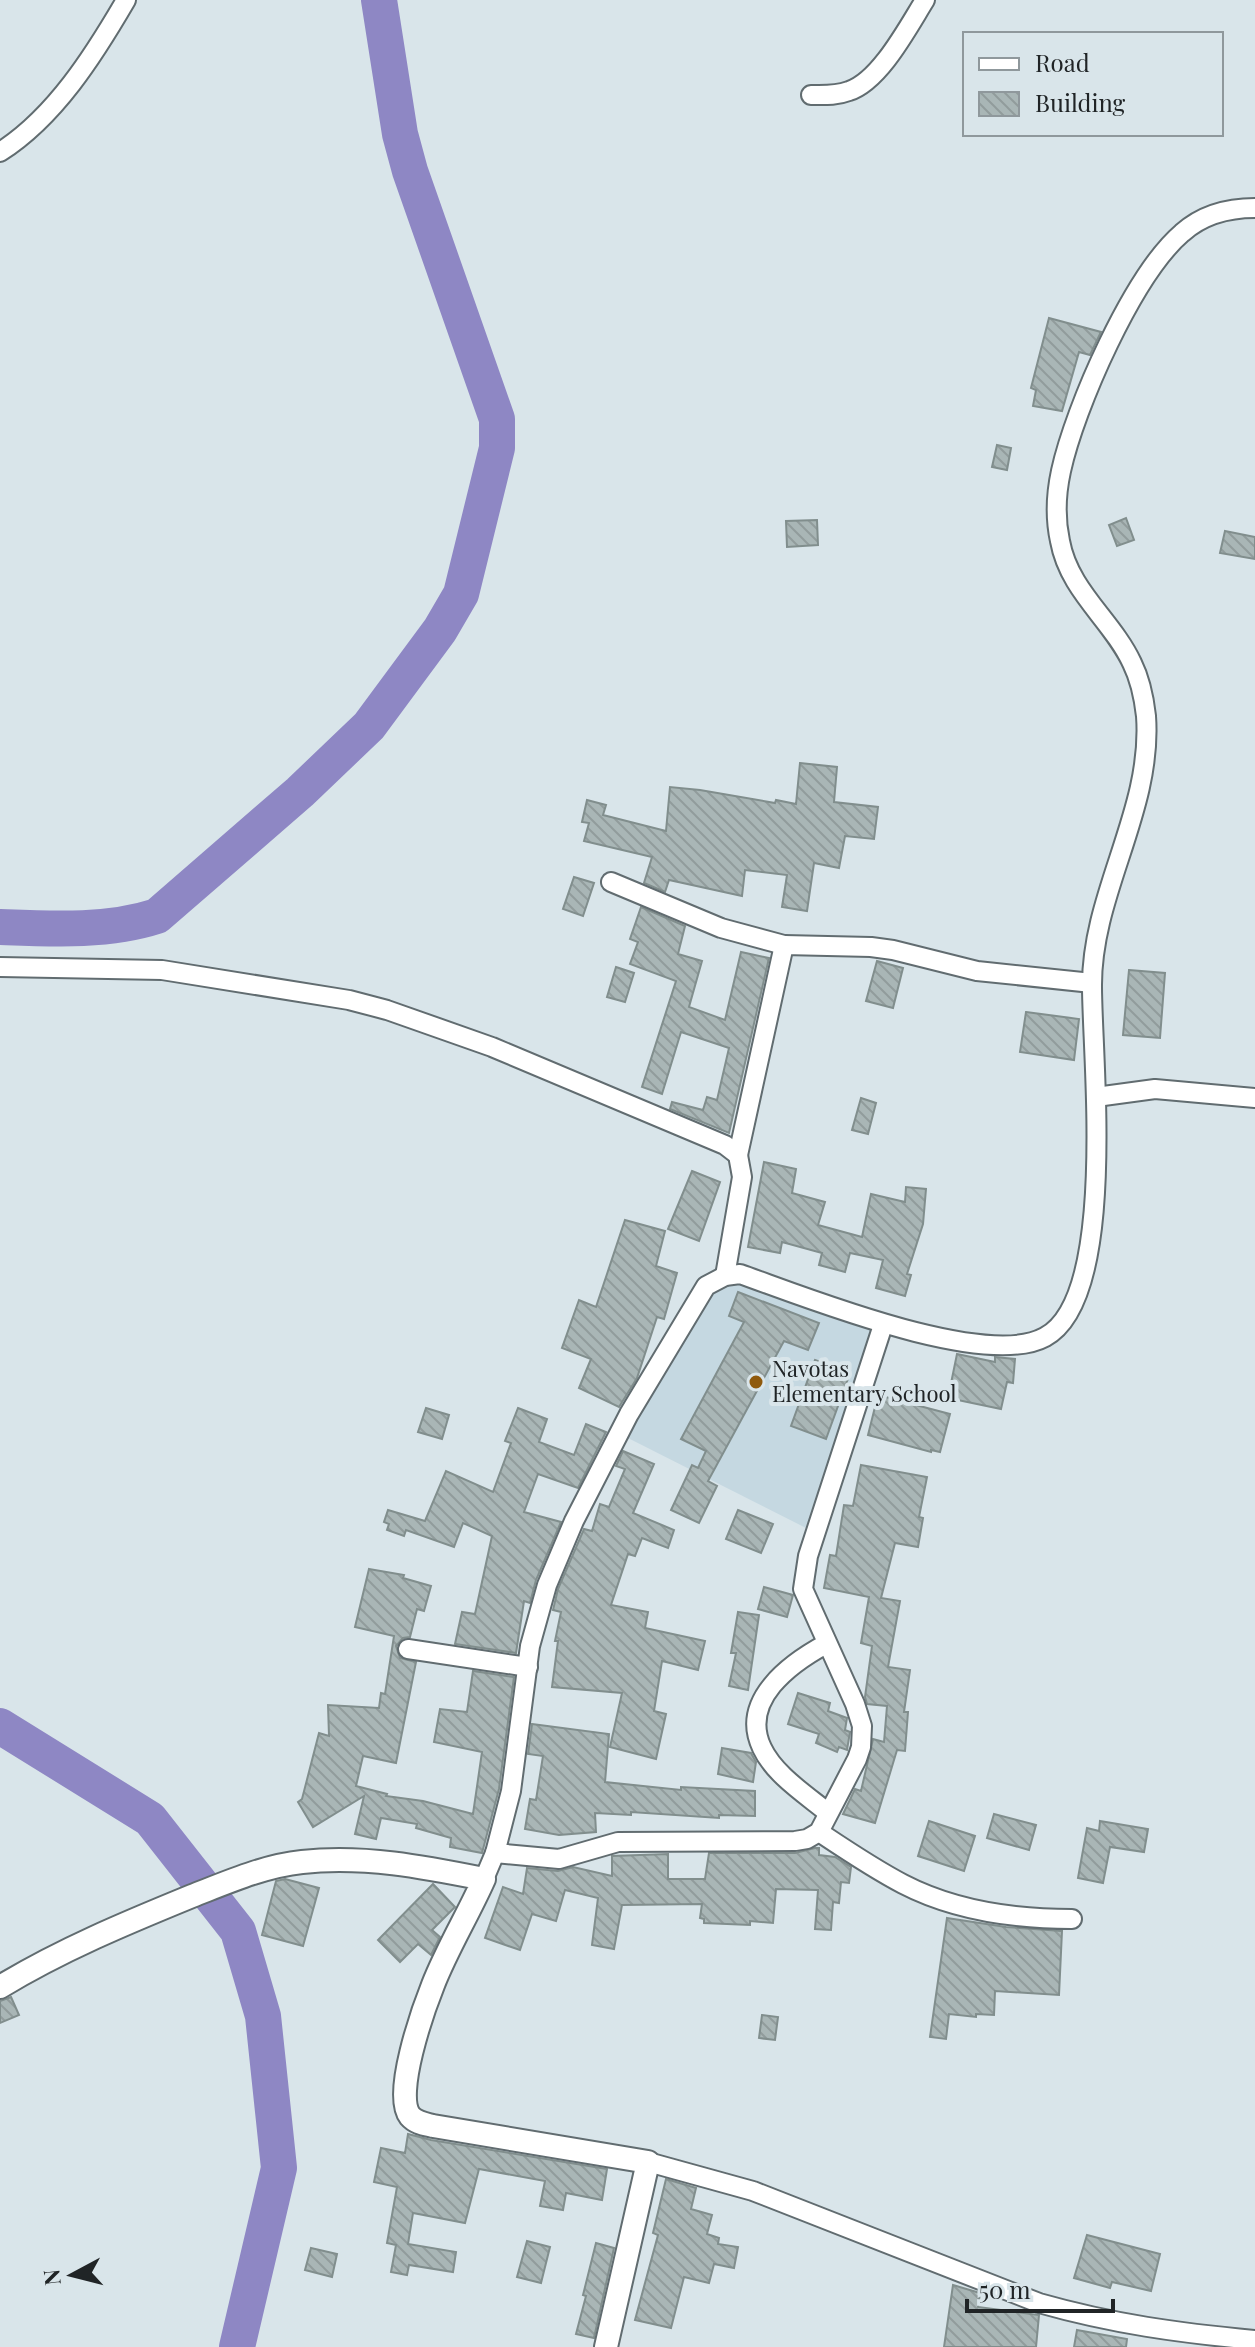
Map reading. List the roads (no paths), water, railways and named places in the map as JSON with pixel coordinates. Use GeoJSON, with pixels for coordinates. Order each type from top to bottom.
{"type":"FeatureCollection","features":[{"type":"Feature","properties":{"kind":"street"},"geometry":{"type":"LineString","coordinates":[[0,152],[42,117],[96,51],[126,0]]}},
{"type":"Feature","properties":{"kind":"street"},"geometry":{"type":"LineString","coordinates":[[811,95],[846,93],[867,80],[882,64],[925,0]]}},
{"type":"Feature","properties":{"kind":"street"},"geometry":{"type":"LineString","coordinates":[[1255,208],[1212,214],[1184,230],[1164,250],[1140,284],[1110,344],[1080,412],[1062,470],[1056,510],[1060,545],[1073,579],[1131,660],[1140,683],[1146,717],[1142,779],[1098,928],[1092,983],[1097,1180],[1081,1284],[1062,1322],[1047,1337],[1026,1344],[953,1339],[883,1325],[740,1274],[725,1276],[706,1286],[698,1295],[629,1414],[574,1521],[537,1616],[516,1764],[495,1853],[433,1984],[404,2092],[406,2108],[418,2122],[648,2162],[753,2191],[1039,2303],[1148,2329],[1255,2340]]}},
{"type":"Feature","properties":{"kind":"street"},"geometry":{"type":"LineString","coordinates":[[611,882],[721,928],[784,945],[871,947],[977,971],[1092,983]]}},
{"type":"Feature","properties":{"kind":"street"},"geometry":{"type":"LineString","coordinates":[[725,1276],[742,1177],[738,1155],[784,945]]}},
{"type":"Feature","properties":{"kind":"street"},"geometry":{"type":"LineString","coordinates":[[0,967],[162,970],[349,1000],[492,1047],[717,1142],[738,1155]]}},
{"type":"Feature","properties":{"kind":"street"},"geometry":{"type":"LineString","coordinates":[[1096,1097],[1155,1089],[1255,1098]]}},
{"type":"Feature","properties":{"kind":"street"},"geometry":{"type":"LineString","coordinates":[[495,1853],[559,1859],[618,1842],[795,1841],[819,1832],[857,1759],[862,1736],[855,1704],[803,1589],[804,1575],[883,1325]]}},
{"type":"Feature","properties":{"kind":"street"},"geometry":{"type":"LineString","coordinates":[[826,1644],[788,1667],[769,1687],[757,1722],[762,1749],[772,1762],[827,1812]]}},
{"type":"Feature","properties":{"kind":"street"},"geometry":{"type":"LineString","coordinates":[[408,1649],[528,1667]]}},
{"type":"Feature","properties":{"kind":"street"},"geometry":{"type":"LineString","coordinates":[[819,1832],[902,1884],[929,1896],[1001,1914],[1072,1919]]}},
{"type":"Feature","properties":{"kind":"street"},"geometry":{"type":"LineString","coordinates":[[0,1987],[64,1950],[125,1923],[275,1866],[306,1861],[392,1863],[484,1879]]}},
{"type":"Feature","properties":{"kind":"street"},"geometry":{"type":"LineString","coordinates":[[606,2347],[648,2162]]}},
{"type":"Feature","properties":{"kind":"waterway"},"geometry":{"type":"LineString","coordinates":[[0,927],[100,927],[157,916],[300,792],[369,726],[440,630],[461,594],[497,448],[497,419],[410,171],[400,134],[379,0]]}},
{"type":"Feature","properties":{"kind":"waterway"},"geometry":{"type":"LineString","coordinates":[[0,1726],[150,1819],[238,1931],[263,2016],[279,2168],[237,2347]]}},
{"type":"Feature","properties":{"kind":"place","name":"Navotas Elementary School"},"geometry":{"type":"Point","coordinates":[756,1382]}}]}
